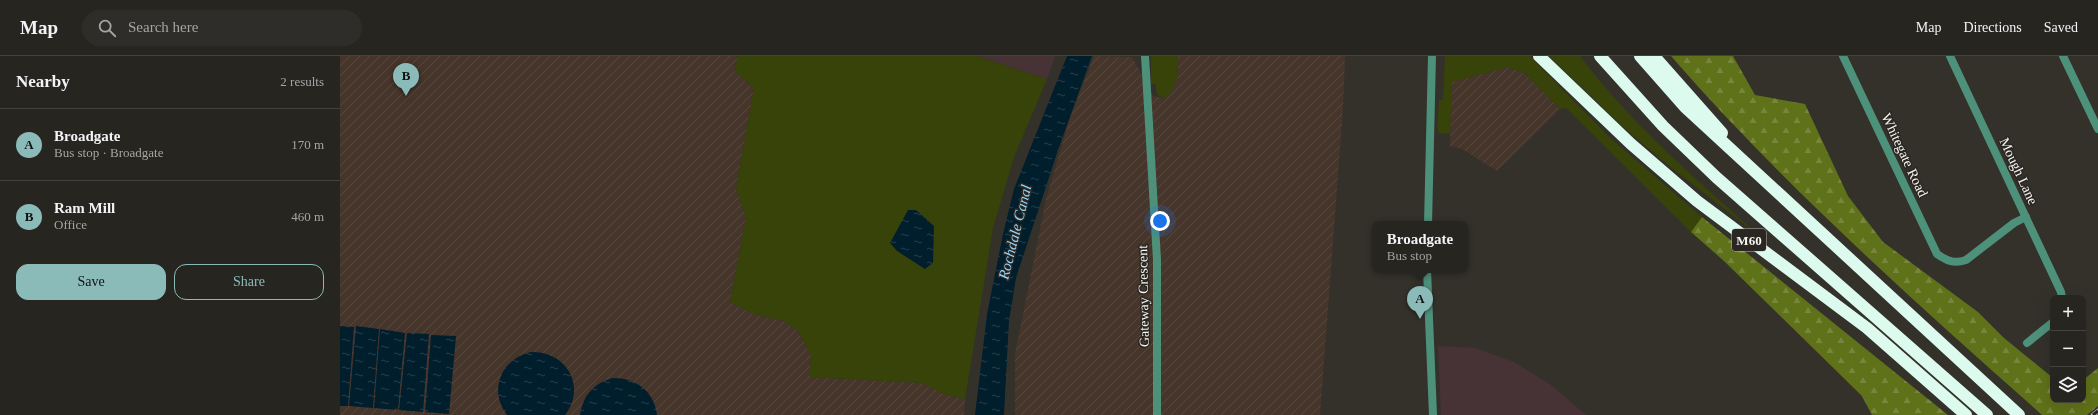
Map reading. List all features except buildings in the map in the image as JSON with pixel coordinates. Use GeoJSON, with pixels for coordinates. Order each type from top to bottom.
{"type":"FeatureCollection","features":[{"type":"Feature","properties":{"kind":"highway","name":"M60"},"geometry":{"type":"LineString","coordinates":[[1539,56],[1626,139],[1697,200],[1867,328],[1966,415]]}},
{"type":"Feature","properties":{"kind":"highway","name":"M60"},"geometry":{"type":"LineString","coordinates":[[1600,56],[1663,126],[1716,177],[1987,415]]}},
{"type":"Feature","properties":{"kind":"highway"},"geometry":{"type":"LineString","coordinates":[[1640,56],[1684,107],[2019,415]]}},
{"type":"Feature","properties":{"kind":"highway"},"geometry":{"type":"LineString","coordinates":[[1654,56],[1776,192]]}},
{"type":"Feature","properties":{"kind":"street","name":"Gateway Crescent"},"geometry":{"type":"LineString","coordinates":[[1145,56],[1157,260],[1157,415]]}},
{"type":"Feature","properties":{"kind":"street"},"geometry":{"type":"LineString","coordinates":[[1428,221],[1432,56]]}},
{"type":"Feature","properties":{"kind":"street","name":"Whitegate Road"},"geometry":{"type":"LineString","coordinates":[[1843,56],[1937,254],[1948,262],[1959,262],[1966,260],[2014,223],[2026,217]]}},
{"type":"Feature","properties":{"kind":"street","name":"Mough Lane"},"geometry":{"type":"LineString","coordinates":[[1950,56],[2062,292],[2062,295]]}},
{"type":"Feature","properties":{"kind":"street"},"geometry":{"type":"LineString","coordinates":[[2063,56],[2098,129]]}},
{"type":"Feature","properties":{"kind":"street"},"geometry":{"type":"LineString","coordinates":[[1427,273],[1433,415]]}},
{"type":"Feature","properties":{"kind":"street"},"geometry":{"type":"LineString","coordinates":[[2027,342],[2050,324]]}},
{"type":"Feature","properties":{"kind":"shaded area"},"geometry":{"type":"Polygon","coordinates":[[[340,56],[738,56],[734,70],[754,89],[736,188],[746,218],[730,302],[754,314],[784,321],[798,331],[811,355],[810,377],[922,383],[944,394],[965,399],[964,415],[340,415],[340,56]]]}},
{"type":"Feature","properties":{"kind":"shaded area"},"geometry":{"type":"Polygon","coordinates":[[[976,56],[1055,56],[1047,79],[976,56]]]}},
{"type":"Feature","properties":{"kind":"shaded area"},"geometry":{"type":"Polygon","coordinates":[[[1094,56],[1132,57],[1153,96],[1163,98],[1168,95],[1174,82],[1177,82],[1178,56],[1345,56],[1343,108],[1320,415],[1015,415],[1015,354],[1046,199],[1069,121],[1094,56]]]}},
{"type":"Feature","properties":{"kind":"shaded area"},"geometry":{"type":"Polygon","coordinates":[[[1508,67],[1526,74],[1560,109],[1497,171],[1462,149],[1450,146],[1451,82],[1508,67]]]}},
{"type":"Feature","properties":{"kind":"shaded area"},"geometry":{"type":"Polygon","coordinates":[[[1438,346],[1475,348],[1514,362],[1551,385],[1586,415],[1441,415],[1438,346]]]}},
{"type":"Feature","properties":{"kind":"green space"},"geometry":{"type":"Polygon","coordinates":[[[738,56],[976,56],[1047,79],[1014,157],[993,228],[965,399],[944,394],[922,383],[810,377],[811,355],[798,331],[784,321],[754,314],[730,302],[746,218],[736,188],[754,89],[734,70],[738,56]]]}},
{"type":"Feature","properties":{"kind":"green space"},"geometry":{"type":"Polygon","coordinates":[[[1151,56],[1178,56],[1177,82],[1174,82],[1171,92],[1163,98],[1159,96],[1157,92],[1156,84],[1151,84],[1151,56]]]}},
{"type":"Feature","properties":{"kind":"green space"},"geometry":{"type":"Polygon","coordinates":[[[1445,56],[1530,56],[1610,138],[1702,217],[1691,232],[1566,108],[1560,109],[1526,74],[1508,67],[1452,82],[1450,133],[1440,134],[1437,128],[1439,100],[1443,100],[1445,56]]]}},
{"type":"Feature","properties":{"kind":"green space"},"geometry":{"type":"Polygon","coordinates":[[[1549,56],[1580,56],[1621,105],[1666,152],[1762,238],[1668,165],[1622,126],[1549,56]]]}},
{"type":"Feature","properties":{"kind":"green space"},"geometry":{"type":"Polygon","coordinates":[[[1671,56],[1733,56],[1755,95],[1805,104],[1848,196],[1883,242],[1978,312],[2004,338],[2050,376],[2050,403],[2086,403],[2086,378],[2098,368],[2098,406],[2087,415],[2042,415],[1850,241],[1758,151],[1671,56]]]}},
{"type":"Feature","properties":{"kind":"green space"},"geometry":{"type":"Polygon","coordinates":[[[1702,217],[1948,415],[1872,415],[1862,396],[1724,261],[1691,232],[1702,217]]]}},
{"type":"Feature","properties":{"kind":"water","name":"Rochdale Canal"},"geometry":{"type":"Polygon","coordinates":[[[1067,56],[1092,56],[1058,150],[1016,278],[1009,321],[1004,415],[975,415],[987,314],[1003,234],[1014,189],[1067,56]]]}},
{"type":"Feature","properties":{"kind":"water"},"geometry":{"type":"Polygon","coordinates":[[[908,210],[916,210],[934,226],[933,263],[925,269],[897,251],[890,243],[908,210]]]}},
{"type":"Feature","properties":{"kind":"water"},"geometry":{"type":"Polygon","coordinates":[[[340,326],[354,327],[348,406],[340,406],[340,326]]]}},
{"type":"Feature","properties":{"kind":"water"},"geometry":{"type":"Polygon","coordinates":[[[356,326],[379,329],[373,408],[349,406],[356,326]]]}},
{"type":"Feature","properties":{"kind":"water"},"geometry":{"type":"Polygon","coordinates":[[[380,329],[405,333],[398,410],[374,408],[380,329]]]}},
{"type":"Feature","properties":{"kind":"water"},"geometry":{"type":"Polygon","coordinates":[[[407,333],[429,334],[423,412],[399,410],[407,333]]]}},
{"type":"Feature","properties":{"kind":"water"},"geometry":{"type":"Polygon","coordinates":[[[431,335],[456,336],[449,414],[425,412],[431,335]]]}},
{"type":"Feature","properties":{"kind":"water"},"geometry":{"type":"Polygon","coordinates":[[[531,352],[543,353],[554,357],[563,364],[569,372],[573,382],[574,393],[571,404],[565,415],[507,415],[501,405],[498,386],[505,368],[512,361],[531,352]]]}},
{"type":"Feature","properties":{"kind":"water"},"geometry":{"type":"Polygon","coordinates":[[[613,378],[629,380],[636,383],[648,393],[652,399],[657,415],[580,415],[584,401],[590,391],[600,383],[613,378]]]}},
{"type":"Feature","properties":{"kind":"railway"},"geometry":{"type":"LineString","coordinates":[[2093,415],[2098,411]]}},
{"type":"Feature","properties":{"kind":"place","name":"Ram Mill"},"geometry":{"type":"Point","coordinates":[406,96]}},
{"type":"Feature","properties":{"kind":"place","name":"Broadgate"},"geometry":{"type":"Point","coordinates":[1420,319]}}]}
